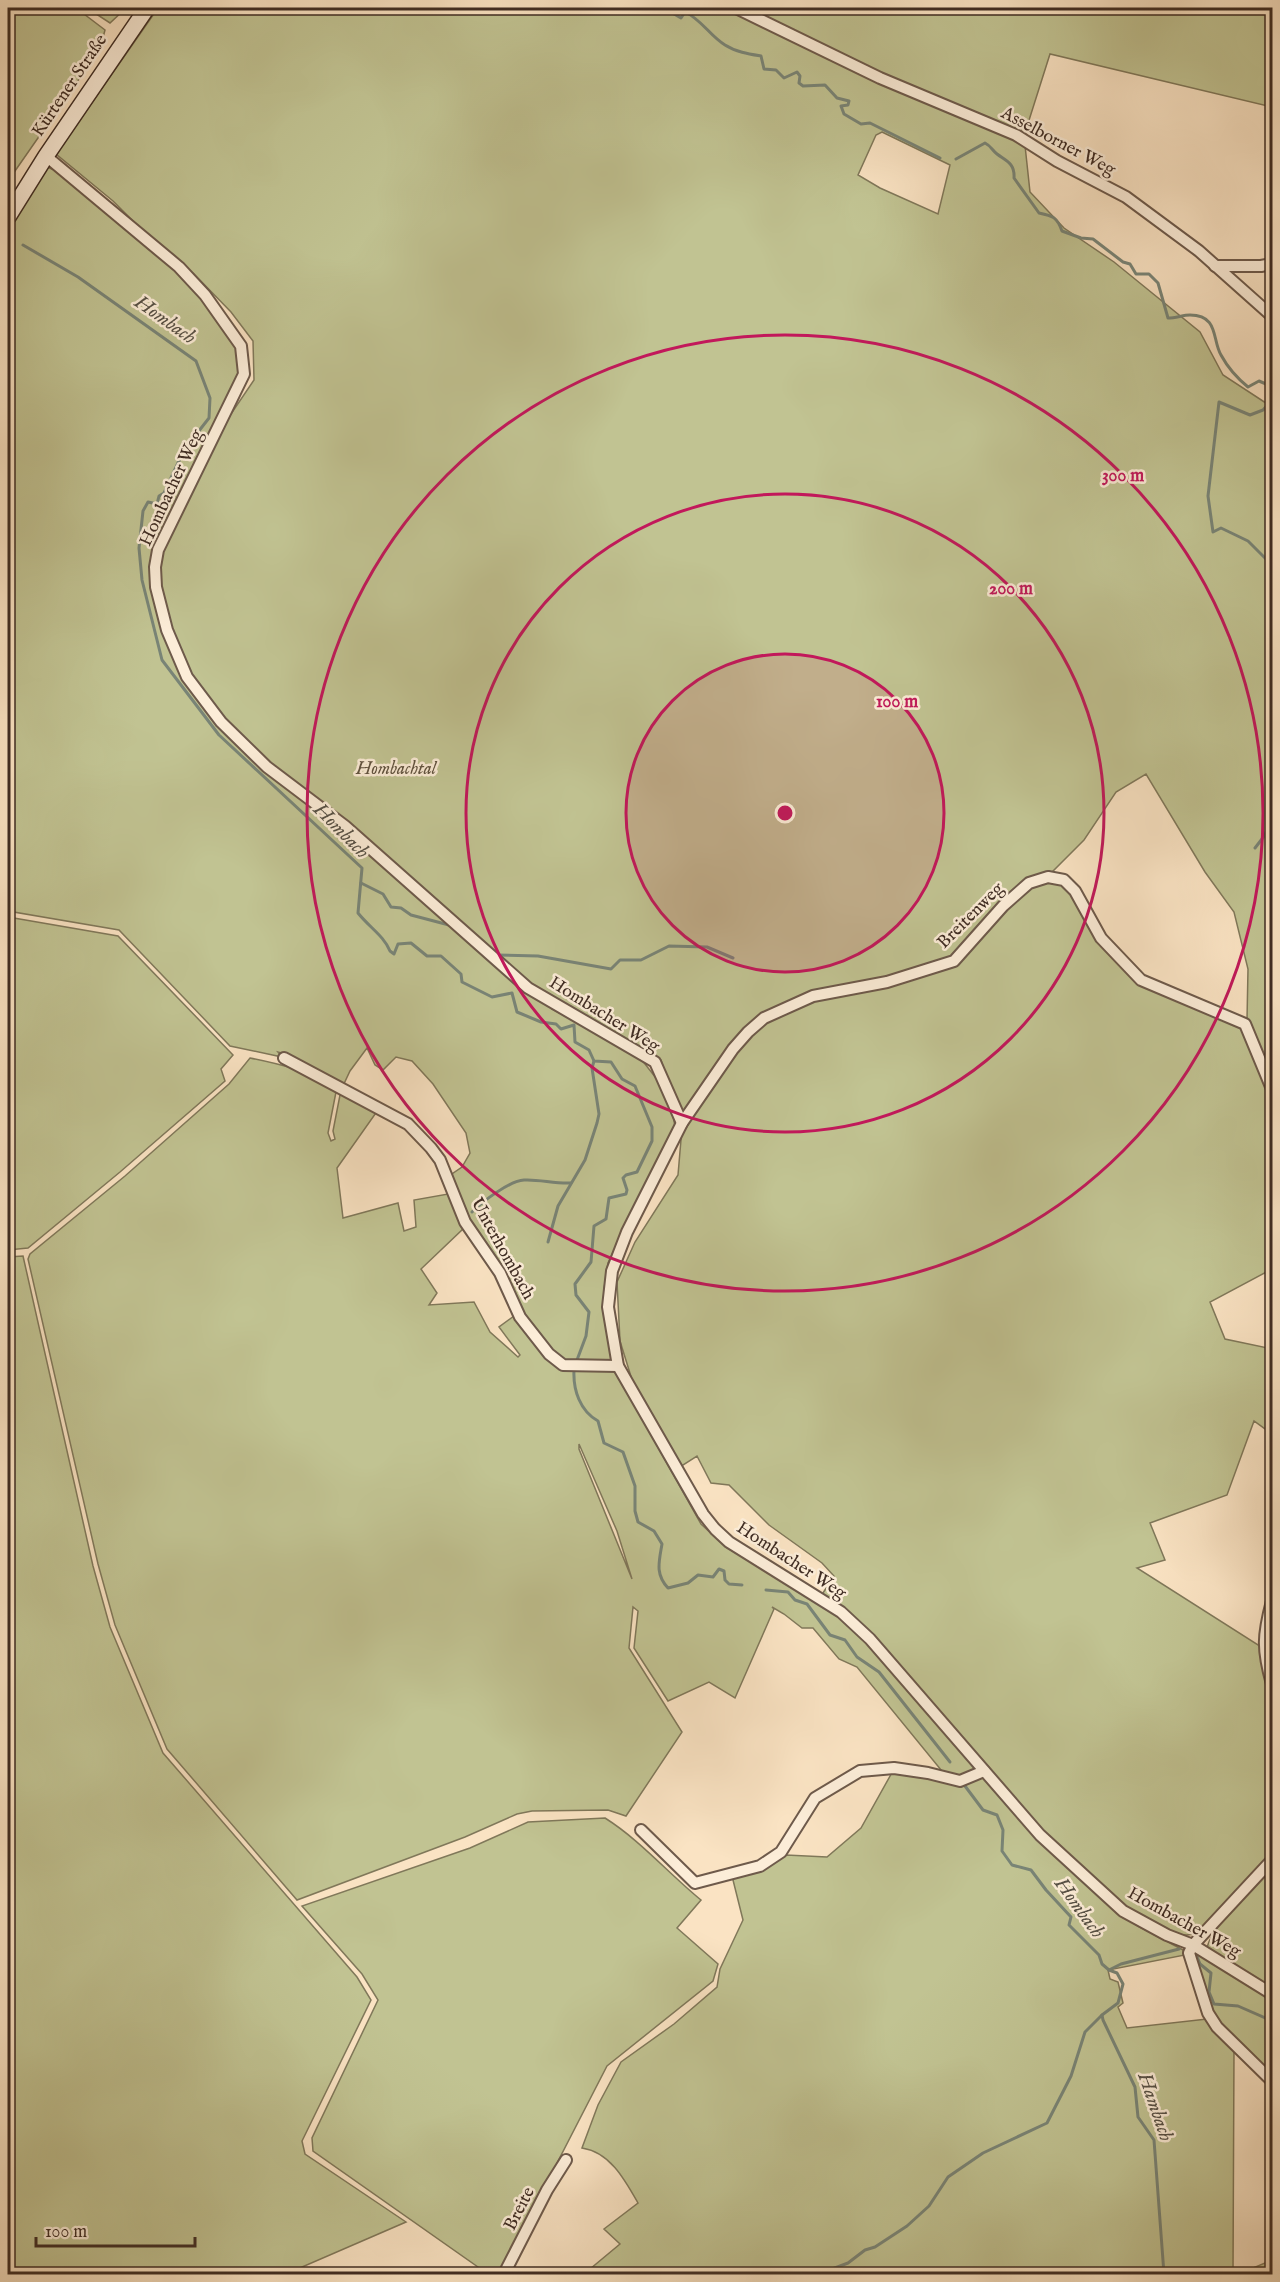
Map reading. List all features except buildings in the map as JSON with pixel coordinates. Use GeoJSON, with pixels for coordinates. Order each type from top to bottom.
{"type":"FeatureCollection","features":[{"type":"Feature","properties":{"kind":"main road","name":"Kürtener Straße"},"geometry":{"type":"LineString","coordinates":[[8,217],[46,156],[147,8]]}},
{"type":"Feature","properties":{"kind":"street","name":"Asselborner Weg"},"geometry":{"type":"LineString","coordinates":[[736,8],[880,78],[1016,135],[1057,161],[1126,197],[1172,230],[1272,316]]}},
{"type":"Feature","properties":{"kind":"street","name":"Hombacher Weg"},"geometry":{"type":"LineString","coordinates":[[46,156],[179,267],[205,295],[241,346],[244,374],[158,550],[155,567],[161,610],[176,656],[187,677],[221,722],[267,767],[345,826],[528,988],[655,1062],[682,1124],[627,1232],[612,1271],[608,1308],[618,1366],[678,1467],[690,1492],[715,1529],[729,1542],[848,1619],[877,1647],[1040,1835],[1123,1911],[1167,1935],[1193,1945],[1272,1994]]}},
{"type":"Feature","properties":{"kind":"street"},"geometry":{"type":"LineString","coordinates":[[1215,266],[1272,264]]}},
{"type":"Feature","properties":{"kind":"street","name":"Breitenweg"},"geometry":{"type":"LineString","coordinates":[[682,1124],[733,1049],[764,1018],[813,996],[887,982],[954,961],[1003,906],[1029,883],[1048,877],[1064,880],[1075,891],[1101,938],[1141,980],[1245,1024],[1272,1089]]}},
{"type":"Feature","properties":{"kind":"street","name":"Unterhombach"},"geometry":{"type":"LineString","coordinates":[[284,1058],[408,1124],[431,1148],[440,1160],[465,1222],[500,1273],[520,1317],[549,1354],[562,1365],[618,1366]]}},
{"type":"Feature","properties":{"kind":"street"},"geometry":{"type":"LineString","coordinates":[[1272,1601],[1263,1635],[1265,1662],[1272,1684]]}},
{"type":"Feature","properties":{"kind":"street"},"geometry":{"type":"LineString","coordinates":[[641,1830],[695,1883],[760,1866],[781,1852],[815,1798],[860,1771],[894,1768],[960,1781],[984,1771]]}},
{"type":"Feature","properties":{"kind":"street"},"geometry":{"type":"LineString","coordinates":[[1272,1860],[1193,1945],[1189,1953],[1208,2013],[1217,2027],[1272,2081]]}},
{"type":"Feature","properties":{"kind":"street","name":"Breite"},"geometry":{"type":"LineString","coordinates":[[504,2274],[547,2190],[566,2160]]}},
{"type":"Feature","properties":{"kind":"green space"},"geometry":{"type":"Polygon","coordinates":[[[11,8],[76,8],[105,30],[100,49],[8,181],[8,13],[11,8]]]}},
{"type":"Feature","properties":{"kind":"green space"},"geometry":{"type":"Polygon","coordinates":[[[87,8],[126,8],[110,23],[87,8]]]}},
{"type":"Feature","properties":{"kind":"green space","name":"Hombachtal"},"geometry":{"type":"Polygon","coordinates":[[[158,8],[1272,8],[1272,107],[1050,54],[1024,136],[1030,192],[1064,228],[1114,262],[1200,332],[1223,375],[1272,407],[1272,1084],[1247,1020],[1248,969],[1234,912],[1205,872],[1146,774],[1116,792],[1084,840],[1049,875],[1027,882],[1001,905],[952,959],[887,979],[812,994],[762,1016],[730,1048],[681,1121],[661,1060],[559,1000],[552,1009],[638,1055],[663,1087],[671,1106],[675,1126],[673,1139],[658,1173],[627,1222],[608,1263],[603,1310],[610,1352],[623,1385],[701,1524],[727,1548],[818,1601],[864,1637],[979,1767],[974,1770],[980,1777],[994,1774],[843,1608],[821,1596],[834,1576],[822,1563],[769,1525],[729,1485],[711,1483],[697,1456],[680,1467],[649,1410],[637,1396],[620,1341],[617,1282],[635,1242],[678,1175],[682,1128],[735,1051],[764,1023],[814,1000],[888,984],[955,963],[1004,907],[1029,884],[1048,878],[1063,882],[1074,892],[1100,939],[1140,981],[1243,1023],[1272,1095],[1272,1269],[1210,1302],[1225,1339],[1268,1348],[1269,1385],[1272,1386],[1272,1434],[1254,1421],[1227,1495],[1150,1523],[1165,1560],[1137,1568],[1258,1645],[1272,1642],[1272,1858],[1198,1933],[1180,1935],[1159,1928],[1138,1916],[1115,1899],[1043,1831],[1039,1836],[1117,1912],[1185,1951],[1185,1955],[1108,1970],[1110,1979],[1118,1982],[1123,2003],[1118,2007],[1127,2028],[1207,2019],[1234,2049],[1233,2274],[584,2274],[620,2244],[604,2229],[638,2203],[609,2161],[601,2155],[582,2148],[598,2105],[621,2062],[674,2024],[717,1987],[720,1969],[743,1920],[732,1876],[761,1868],[786,1855],[827,1857],[861,1828],[894,1769],[946,1776],[857,1667],[839,1659],[813,1628],[802,1628],[772,1607],[774,1609],[735,1698],[709,1682],[668,1701],[634,1648],[638,1611],[633,1607],[629,1648],[682,1732],[626,1816],[608,1810],[532,1811],[517,1814],[465,1837],[297,1900],[167,1749],[115,1625],[98,1564],[28,1259],[30,1254],[125,1176],[229,1084],[250,1058],[294,1069],[334,1086],[336,1092],[328,1133],[331,1141],[335,1139],[333,1131],[340,1095],[346,1092],[378,1110],[337,1168],[343,1218],[398,1203],[404,1231],[416,1227],[414,1200],[448,1194],[465,1227],[421,1269],[437,1293],[429,1305],[474,1302],[490,1332],[518,1357],[520,1355],[499,1327],[518,1313],[512,1306],[509,1298],[512,1297],[509,1295],[501,1269],[472,1224],[462,1216],[449,1179],[449,1176],[462,1167],[470,1153],[466,1133],[433,1084],[412,1061],[396,1057],[383,1070],[375,1065],[367,1048],[350,1071],[342,1088],[289,1055],[278,1052],[282,1057],[230,1046],[119,930],[8,911],[8,205],[21,210],[47,167],[57,171],[120,221],[183,276],[226,329],[242,360],[240,375],[219,415],[229,417],[254,380],[253,341],[231,312],[193,273],[151,239],[113,201],[56,154],[158,8]],[[882,132],[876,135],[858,175],[880,188],[938,214],[950,165],[882,132]],[[579,1444],[579,1449],[632,1579],[617,1531],[579,1444]]]}},
{"type":"Feature","properties":{"kind":"green space"},"geometry":{"type":"Polygon","coordinates":[[[8,917],[118,936],[233,1055],[221,1069],[225,1081],[120,1172],[28,1248],[8,1250],[8,917]]]}},
{"type":"Feature","properties":{"kind":"green space"},"geometry":{"type":"Polygon","coordinates":[[[23,1256],[93,1566],[110,1627],[163,1753],[357,1977],[371,2000],[302,2141],[305,2154],[406,2222],[286,2274],[8,2274],[8,1257],[23,1256]]]}},
{"type":"Feature","properties":{"kind":"green space"},"geometry":{"type":"Polygon","coordinates":[[[605,1818],[630,1836],[701,1900],[677,1928],[718,1964],[713,1981],[607,2066],[500,2274],[488,2274],[313,2151],[312,2138],[378,2000],[362,1974],[302,1906],[470,1848],[528,1822],[605,1818]]]}},
{"type":"Feature","properties":{"kind":"green space"},"geometry":{"type":"Polygon","coordinates":[[[1272,1867],[1272,1989],[1207,1948],[1225,1917],[1272,1867]]]}},
{"type":"Feature","properties":{"kind":"green space"},"geometry":{"type":"Polygon","coordinates":[[[1195,1950],[1272,1997],[1272,2074],[1214,2018],[1192,1953],[1195,1950]]]}},
{"type":"Feature","properties":{"kind":"green space"},"geometry":{"type":"Polygon","coordinates":[[[1272,2260],[1272,2274],[1239,2274],[1272,2260]]]}},
{"type":"Feature","properties":{"kind":"waterway"},"geometry":{"type":"LineString","coordinates":[[8,19],[16,8]]}},
{"type":"Feature","properties":{"kind":"waterway"},"geometry":{"type":"LineString","coordinates":[[654,8],[669,11],[681,18],[685,12],[691,15],[725,45],[738,51],[761,56],[764,69],[776,70],[784,78],[797,72],[800,76],[799,83],[803,86],[825,85],[837,98],[849,101],[848,105],[841,106],[844,114],[861,124],[870,123],[940,158]]}},
{"type":"Feature","properties":{"kind":"waterway"},"geometry":{"type":"LineString","coordinates":[[956,159],[985,143],[989,145],[1011,166],[1014,178],[1039,213],[1054,218],[1062,231],[1081,238],[1093,239],[1123,262],[1130,264],[1136,274],[1149,274],[1158,283],[1168,318],[1190,315],[1206,319],[1213,329],[1221,355],[1236,376],[1248,387],[1259,381],[1266,384],[1272,410]]}},
{"type":"Feature","properties":{"kind":"waterway","name":"Hombach"},"geometry":{"type":"LineString","coordinates":[[23,245],[78,277],[196,361],[210,398],[209,418],[184,450],[157,504],[148,502],[143,511],[139,548],[142,580],[162,660],[219,735],[362,868],[358,913],[380,936],[390,951],[394,954],[398,944],[411,943],[427,956],[441,956],[461,974],[462,982],[492,997],[512,993],[517,1012],[541,1022],[556,1024],[561,1029],[574,1025],[575,1042],[589,1050],[594,1061],[611,1062],[622,1079],[635,1086],[652,1127],[652,1141],[637,1172],[623,1178],[626,1194],[609,1198],[606,1219],[594,1226],[591,1262],[575,1284],[576,1295],[589,1312],[586,1336],[577,1360]]}},
{"type":"Feature","properties":{"kind":"waterway"},"geometry":{"type":"LineString","coordinates":[[1271,401],[1263,410],[1250,415],[1219,402],[1208,496],[1213,532],[1221,528],[1248,541],[1272,565]]}},
{"type":"Feature","properties":{"kind":"waterway"},"geometry":{"type":"LineString","coordinates":[[1255,848],[1265,835],[1272,814]]}},
{"type":"Feature","properties":{"kind":"waterway"},"geometry":{"type":"LineString","coordinates":[[361,883],[383,894],[391,907],[401,908],[411,915],[449,925]]}},
{"type":"Feature","properties":{"kind":"waterway"},"geometry":{"type":"LineString","coordinates":[[494,955],[538,956],[611,969],[620,960],[641,960],[669,946],[707,947],[733,958]]}},
{"type":"Feature","properties":{"kind":"waterway"},"geometry":{"type":"LineString","coordinates":[[548,1242],[558,1206],[585,1160],[597,1123],[599,1114],[592,1068],[594,1061]]}},
{"type":"Feature","properties":{"kind":"waterway"},"geometry":{"type":"LineString","coordinates":[[472,1212],[496,1193],[518,1181],[571,1183]]}},
{"type":"Feature","properties":{"kind":"waterway","name":"Hombach"},"geometry":{"type":"LineString","coordinates":[[574,1370],[576,1392],[582,1406],[598,1421],[604,1443],[623,1452],[635,1486],[635,1511],[638,1522],[654,1531],[662,1544],[659,1568],[664,1583],[668,1588],[688,1583],[698,1575],[713,1577],[719,1569],[724,1571],[725,1580],[729,1584],[742,1585]]}},
{"type":"Feature","properties":{"kind":"waterway","name":"Hombach"},"geometry":{"type":"LineString","coordinates":[[766,1590],[788,1592],[795,1600],[807,1604],[830,1635],[845,1640],[857,1657],[879,1672],[950,1762]]}},
{"type":"Feature","properties":{"kind":"waterway","name":"Hombach"},"geometry":{"type":"LineString","coordinates":[[965,1786],[983,1810],[997,1815],[1003,1830],[1002,1851],[1012,1865],[1031,1870],[1071,1917],[1069,1925],[1099,1955],[1102,1964],[1109,1970],[1121,1964],[1179,1949]]}},
{"type":"Feature","properties":{"kind":"waterway","name":"Hombach"},"geometry":{"type":"LineString","coordinates":[[1195,1952],[1200,1964],[1211,1973],[1209,1992],[1214,2004],[1238,2006],[1272,2021]]}},
{"type":"Feature","properties":{"kind":"waterway","name":"Hambach"},"geometry":{"type":"LineString","coordinates":[[1109,1970],[1117,1973],[1123,1984],[1118,2003],[1102,2015],[1135,2087],[1138,2117],[1154,2140],[1164,2274]]}},
{"type":"Feature","properties":{"kind":"waterway"},"geometry":{"type":"LineString","coordinates":[[819,2274],[848,2263],[865,2250],[875,2247],[907,2226],[929,2206],[948,2177],[983,2153],[1047,2123],[1071,2076],[1085,2032],[1102,2015]]}}]}
